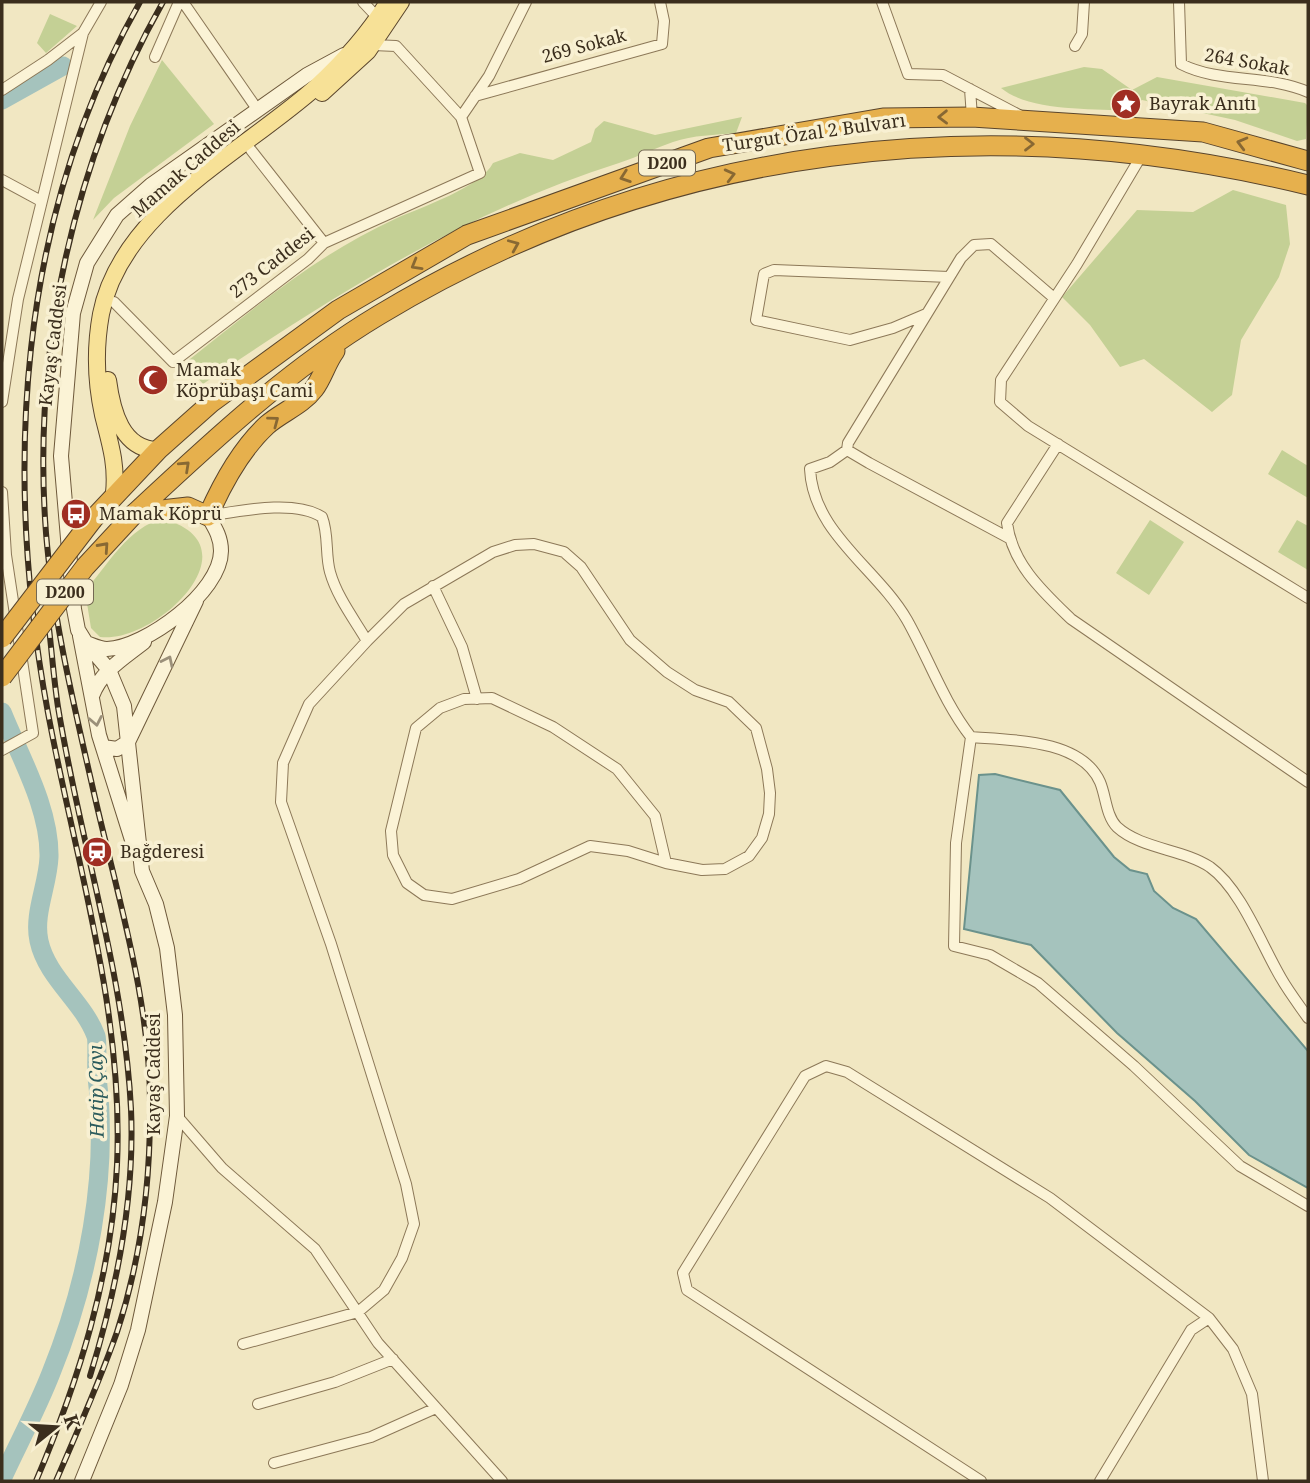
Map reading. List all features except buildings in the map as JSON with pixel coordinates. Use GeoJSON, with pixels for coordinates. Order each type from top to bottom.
{"type":"FeatureCollection","features":[{"type":"Feature","properties":{"kind":"highway","name":"Turgut Özal 2 Bulvarı"},"geometry":{"type":"LineString","coordinates":[[2,638],[114,493],[212,402],[338,310],[467,235],[709,148],[883,118],[972,117],[1203,132],[1308,161]]}},
{"type":"Feature","properties":{"kind":"highway","name":"Turgut Özal 2 Bulvarı"},"geometry":{"type":"LineString","coordinates":[[135,513],[207,445],[346,336],[440,281],[566,223],[643,197],[759,167],[892,147],[1035,144],[1143,152],[1192,159],[1308,185]]}},
{"type":"Feature","properties":{"kind":"highway"},"geometry":{"type":"LineString","coordinates":[[135,513],[188,507],[208,516],[224,480],[267,425],[302,402],[316,387],[323,367],[346,336]]}},
{"type":"Feature","properties":{"kind":"highway","name":"D200"},"geometry":{"type":"LineString","coordinates":[[2,677],[78,576],[135,513]]}},
{"type":"Feature","properties":{"kind":"main road","name":"Mamak Caddesi"},"geometry":{"type":"LineString","coordinates":[[368,41],[388,2]]}},
{"type":"Feature","properties":{"kind":"main road","name":"Mamak Caddesi"},"geometry":{"type":"LineString","coordinates":[[158,450],[144,450],[131,442],[114,410],[106,361],[114,302],[123,275],[150,237],[353,57],[401,2]]}},
{"type":"Feature","properties":{"kind":"main road","name":"Mamak Caddesi"},"geometry":{"type":"LineString","coordinates":[[114,493],[116,462],[100,397],[97,359],[100,316],[116,269],[132,244],[156,217],[353,57]]}},
{"type":"Feature","properties":{"kind":"street"},"geometry":{"type":"LineString","coordinates":[[2,402],[18,299],[41,201],[83,33],[101,2]]}},
{"type":"Feature","properties":{"kind":"street"},"geometry":{"type":"LineString","coordinates":[[155,57],[181,2],[257,109]]}},
{"type":"Feature","properties":{"kind":"street"},"geometry":{"type":"LineString","coordinates":[[363,2],[378,18]]}},
{"type":"Feature","properties":{"kind":"street"},"geometry":{"type":"LineString","coordinates":[[368,41],[396,46],[461,117],[489,76],[526,2]]}},
{"type":"Feature","properties":{"kind":"street","name":"269 Sokak"},"geometry":{"type":"LineString","coordinates":[[475,96],[662,44],[664,21],[660,2]]}},
{"type":"Feature","properties":{"kind":"street"},"geometry":{"type":"LineString","coordinates":[[882,2],[908,74],[943,75],[1030,121]]}},
{"type":"Feature","properties":{"kind":"street"},"geometry":{"type":"LineString","coordinates":[[1075,46],[1082,34],[1084,2]]}},
{"type":"Feature","properties":{"kind":"street","name":"264 Sokak"},"geometry":{"type":"LineString","coordinates":[[1179,2],[1181,64],[1198,73],[1273,83],[1308,92]]}},
{"type":"Feature","properties":{"kind":"street"},"geometry":{"type":"LineString","coordinates":[[2,90],[83,33]]}},
{"type":"Feature","properties":{"kind":"street","name":"Kayaş Caddesi"},"geometry":{"type":"LineString","coordinates":[[82,1481],[121,1385],[138,1330],[165,1202],[177,1116],[175,1015],[167,948],[156,904],[142,871],[124,706],[109,670],[78,629],[62,491],[61,456],[67,364],[80,278],[99,239],[125,208],[151,185],[307,75],[353,57]]}},
{"type":"Feature","properties":{"kind":"street"},"geometry":{"type":"LineString","coordinates":[[970,89],[972,117]]}},
{"type":"Feature","properties":{"kind":"street","name":"273 Caddesi"},"geometry":{"type":"LineString","coordinates":[[114,302],[173,362],[308,259],[324,243],[480,173],[461,117]]}},
{"type":"Feature","properties":{"kind":"street"},"geometry":{"type":"LineString","coordinates":[[251,150],[324,243]]}},
{"type":"Feature","properties":{"kind":"street"},"geometry":{"type":"LineString","coordinates":[[1143,152],[1001,380],[1000,402],[1028,426],[1308,598]]}},
{"type":"Feature","properties":{"kind":"street"},"geometry":{"type":"LineString","coordinates":[[2,180],[41,201]]}},
{"type":"Feature","properties":{"kind":"street"},"geometry":{"type":"LineString","coordinates":[[1054,298],[991,244],[974,245],[949,277],[848,443],[847,450],[830,462],[810,469],[815,501],[832,530],[882,585],[907,620],[952,712],[971,737],[956,843],[954,946],[990,955],[1038,983],[1134,1066],[1240,1166],[1308,1206]]}},
{"type":"Feature","properties":{"kind":"street"},"geometry":{"type":"LineString","coordinates":[[927,314],[893,328],[850,340],[756,320],[764,274],[774,270],[949,277]]}},
{"type":"Feature","properties":{"kind":"street"},"geometry":{"type":"LineString","coordinates":[[1058,444],[1007,523],[1009,538],[1037,586],[1071,619],[1308,782]]}},
{"type":"Feature","properties":{"kind":"street"},"geometry":{"type":"LineString","coordinates":[[847,450],[1009,538]]}},
{"type":"Feature","properties":{"kind":"street"},"geometry":{"type":"LineString","coordinates":[[2,492],[6,555],[33,733],[5,748]]}},
{"type":"Feature","properties":{"kind":"street"},"geometry":{"type":"LineString","coordinates":[[92,696],[97,682],[109,670],[168,624],[200,594],[215,575],[222,554],[219,534],[208,516],[254,509],[310,509],[322,517],[328,541],[329,570],[341,599],[367,641]]}},
{"type":"Feature","properties":{"kind":"street"},"geometry":{"type":"LineString","coordinates":[[243,1344],[358,1312],[384,1290],[402,1258],[414,1224],[406,1184],[335,957],[281,802],[283,763],[309,705],[404,604],[433,586],[493,552],[515,545],[534,544],[564,552],[581,567],[630,640],[695,690],[729,702],[756,728],[769,781],[769,814],[762,838],[749,856],[725,869],[702,870],[666,863],[628,851],[590,846],[519,879],[452,900],[424,895],[407,883],[393,855],[391,831],[416,728],[440,708],[464,699],[492,698],[552,727],[617,769],[655,816],[666,863]]}},
{"type":"Feature","properties":{"kind":"street"},"geometry":{"type":"LineString","coordinates":[[433,586],[462,647],[477,699]]}},
{"type":"Feature","properties":{"kind":"street"},"geometry":{"type":"LineString","coordinates":[[103,747],[117,749],[128,742],[200,594]]}},
{"type":"Feature","properties":{"kind":"street"},"geometry":{"type":"LineString","coordinates":[[86,643],[107,649],[128,644],[168,624]]}},
{"type":"Feature","properties":{"kind":"street"},"geometry":{"type":"LineString","coordinates":[[78,629],[103,747],[142,871]]}},
{"type":"Feature","properties":{"kind":"street"},"geometry":{"type":"LineString","coordinates":[[971,737],[1016,740],[1062,750],[1085,762],[1100,781],[1116,826],[1134,837],[1210,867],[1229,887],[1283,981],[1308,1018]]}},
{"type":"Feature","properties":{"kind":"street"},"geometry":{"type":"LineString","coordinates":[[981,1481],[687,1290],[683,1273],[805,1076],[826,1066],[848,1072],[1050,1198],[1209,1318],[1233,1349],[1252,1394],[1263,1481]]}},
{"type":"Feature","properties":{"kind":"street"},"geometry":{"type":"LineString","coordinates":[[177,1116],[222,1168],[315,1249],[393,1359],[502,1481]]}},
{"type":"Feature","properties":{"kind":"street"},"geometry":{"type":"LineString","coordinates":[[1100,1481],[1191,1330],[1209,1318]]}},
{"type":"Feature","properties":{"kind":"street"},"geometry":{"type":"LineString","coordinates":[[258,1404],[335,1382],[393,1359]]}},
{"type":"Feature","properties":{"kind":"street"},"geometry":{"type":"LineString","coordinates":[[274,1462],[371,1437],[436,1408]]}},
{"type":"Feature","properties":{"kind":"green space"},"geometry":{"type":"Polygon","coordinates":[[[50,14],[77,26],[46,53],[37,43],[50,14]]]}},
{"type":"Feature","properties":{"kind":"green space"},"geometry":{"type":"Polygon","coordinates":[[[162,60],[214,124],[114,198],[93,220],[130,126],[162,60]]]}},
{"type":"Feature","properties":{"kind":"green space"},"geometry":{"type":"Polygon","coordinates":[[[1084,67],[1102,69],[1132,90],[1157,77],[1305,103],[1308,106],[1306,139],[1297,141],[1235,120],[1142,100],[1129,111],[1062,107],[1028,101],[1001,88],[1084,67]]]}},
{"type":"Feature","properties":{"kind":"green space"},"geometry":{"type":"Polygon","coordinates":[[[742,117],[736,133],[673,142],[562,183],[455,231],[352,287],[203,384],[185,363],[312,266],[367,233],[464,188],[486,172],[493,163],[520,153],[553,160],[591,142],[595,129],[604,121],[655,135],[742,117]]]}},
{"type":"Feature","properties":{"kind":"green space"},"geometry":{"type":"Polygon","coordinates":[[[1233,190],[1286,205],[1290,244],[1279,277],[1241,340],[1232,395],[1212,412],[1144,359],[1120,367],[1090,325],[1062,297],[1137,210],[1193,212],[1233,190]]]}},
{"type":"Feature","properties":{"kind":"green space"},"geometry":{"type":"Polygon","coordinates":[[[1282,450],[1308,466],[1308,498],[1268,474],[1282,450]]]}},
{"type":"Feature","properties":{"kind":"green space"},"geometry":{"type":"Polygon","coordinates":[[[163,519],[190,532],[202,549],[200,570],[188,590],[170,610],[147,625],[123,635],[100,637],[91,628],[85,591],[129,538],[151,523],[163,519]]]}},
{"type":"Feature","properties":{"kind":"green space"},"geometry":{"type":"Polygon","coordinates":[[[1150,520],[1184,542],[1149,595],[1116,573],[1150,520]]]}},
{"type":"Feature","properties":{"kind":"green space"},"geometry":{"type":"Polygon","coordinates":[[[1297,520],[1308,526],[1308,570],[1278,552],[1297,520]]]}},
{"type":"Feature","properties":{"kind":"water"},"geometry":{"type":"Polygon","coordinates":[[[995,774],[1060,790],[1114,857],[1130,870],[1147,874],[1154,891],[1173,908],[1196,919],[1308,1051],[1308,1188],[1249,1155],[1195,1101],[1117,1033],[1031,945],[964,929],[979,775],[995,774]]]}},
{"type":"Feature","properties":{"kind":"waterway","name":"Hatip Çayı"},"geometry":{"type":"LineString","coordinates":[[2,100],[63,66]]}},
{"type":"Feature","properties":{"kind":"waterway","name":"Hatip Çayı"},"geometry":{"type":"LineString","coordinates":[[2,712],[33,783],[45,820],[49,857],[39,910],[39,941],[49,967],[83,1012],[96,1036],[100,1114],[97,1190],[85,1265],[64,1338],[46,1386],[2,1479]]}},
{"type":"Feature","properties":{"kind":"railway"},"geometry":{"type":"LineString","coordinates":[[36,1481],[79,1366],[101,1287],[114,1206],[117,1108],[106,994],[48,713],[34,622],[26,531],[25,439],[31,348],[45,259],[67,171],[99,85],[140,2]]}},
{"type":"Feature","properties":{"kind":"railway"},"geometry":{"type":"LineString","coordinates":[[56,1481],[103,1370],[132,1279],[148,1169],[150,1113],[149,1072],[139,991],[72,694],[49,566],[43,464],[46,395],[53,326],[66,258],[83,192],[105,126],[132,63],[163,2]]}},
{"type":"Feature","properties":{"kind":"railway"},"geometry":{"type":"LineString","coordinates":[[49,628],[67,757],[120,1007],[131,1109],[130,1176],[122,1244],[108,1311],[90,1376]]}},
{"type":"Feature","properties":{"kind":"place","name":"Bayrak Anıtı"},"geometry":{"type":"Point","coordinates":[1126,104]}},
{"type":"Feature","properties":{"kind":"place","name":"Mamak Köprübaşı Cami"},"geometry":{"type":"Point","coordinates":[153,380]}},
{"type":"Feature","properties":{"kind":"place","name":"Mamak Köprü"},"geometry":{"type":"Point","coordinates":[76,514]}},
{"type":"Feature","properties":{"kind":"place","name":"Bağderesi"},"geometry":{"type":"Point","coordinates":[97,852]}}]}
